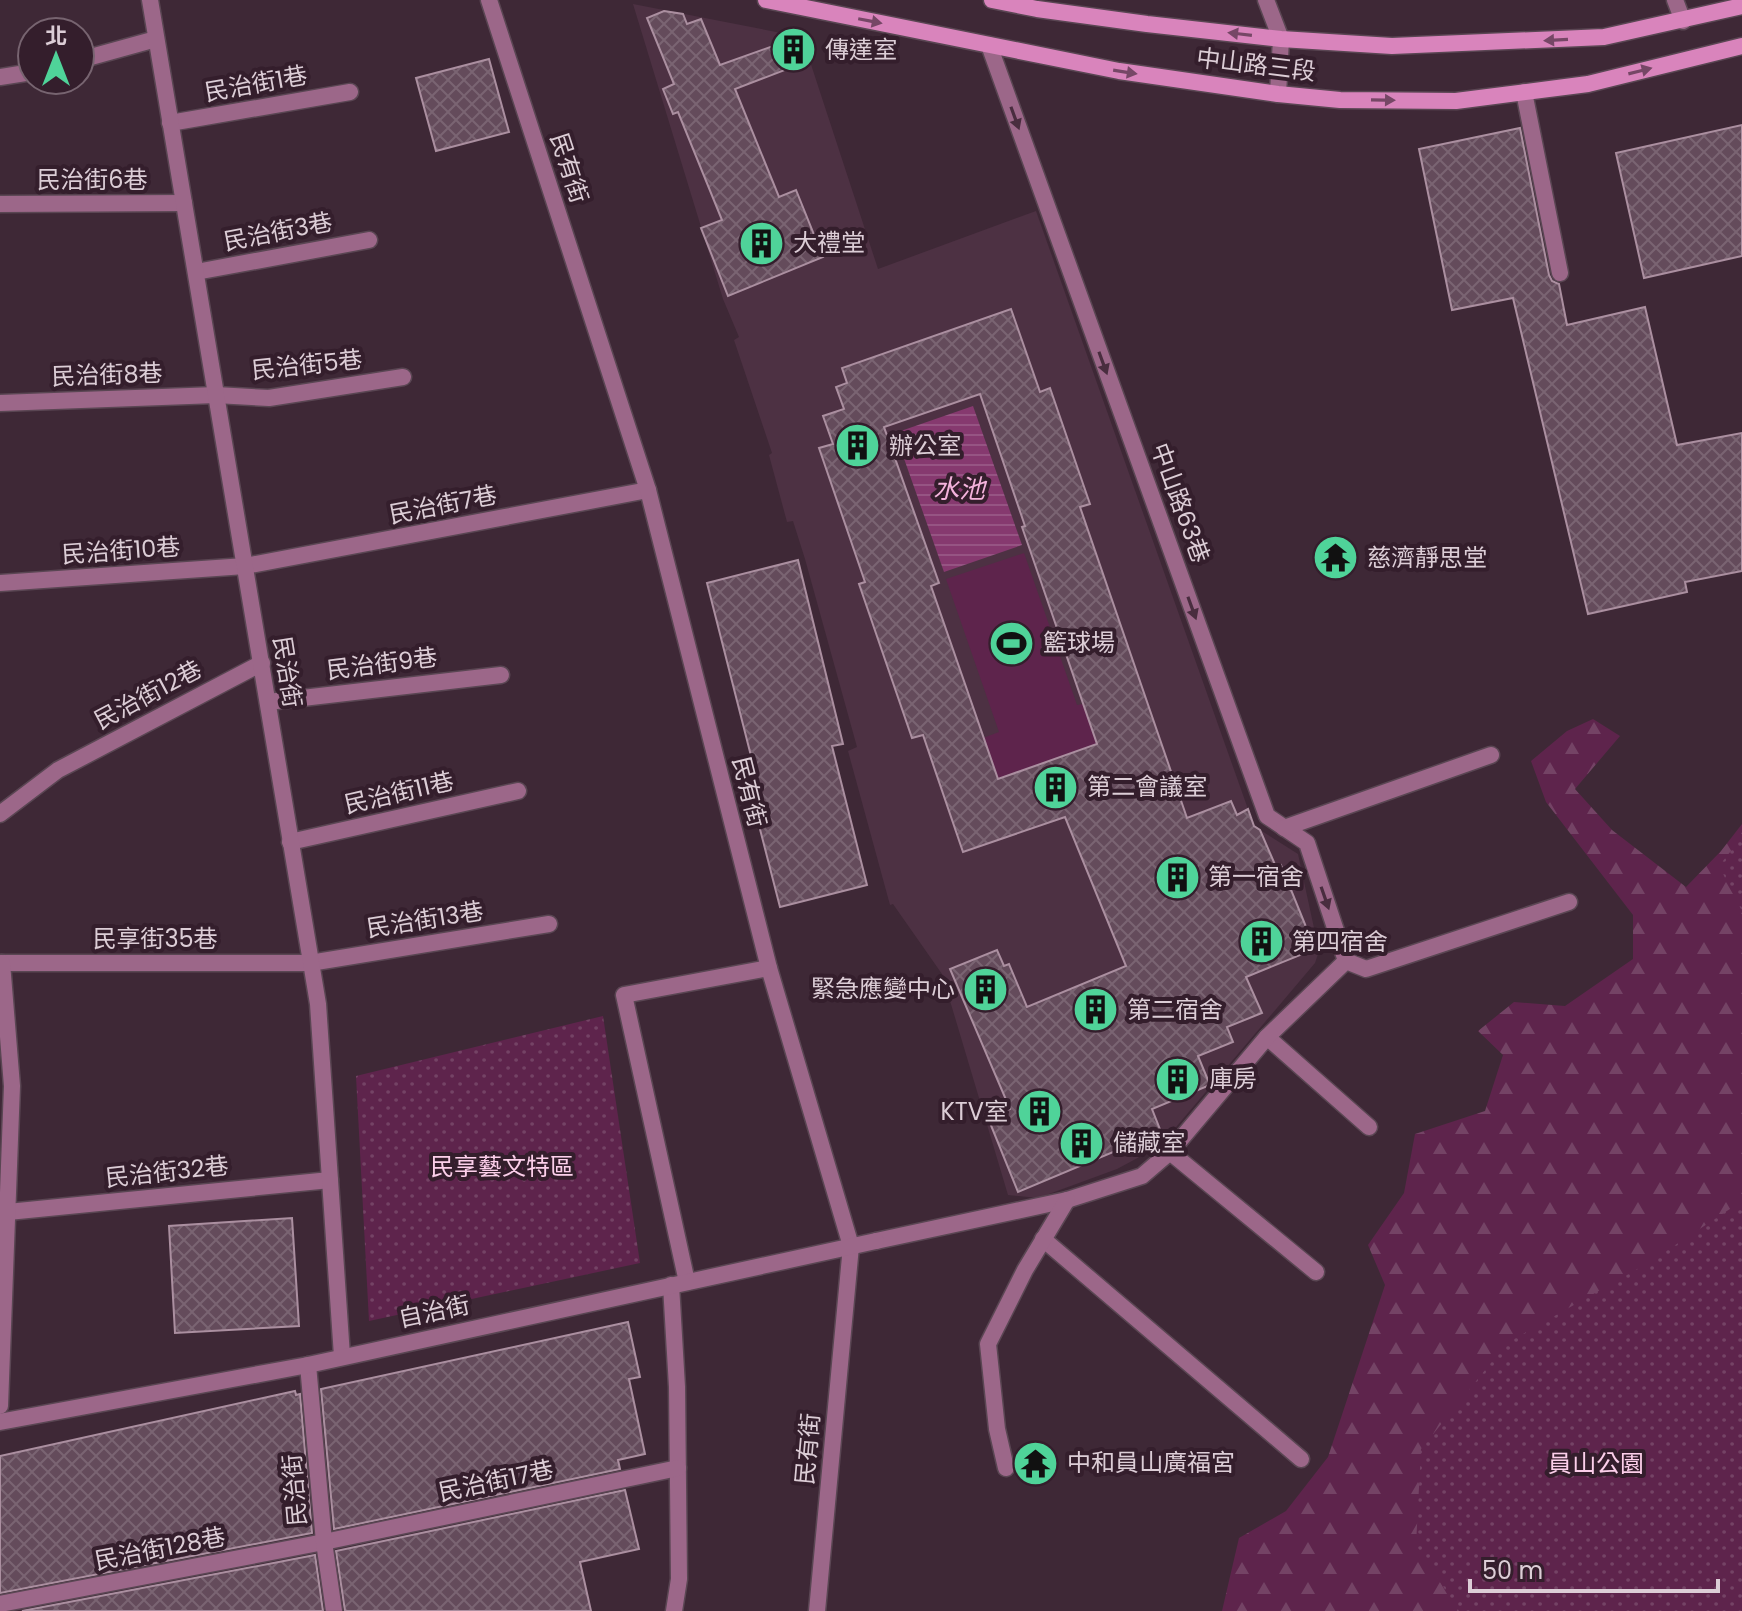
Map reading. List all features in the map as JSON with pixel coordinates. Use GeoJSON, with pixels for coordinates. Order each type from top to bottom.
{"type":"FeatureCollection","features":[{"type":"Feature","properties":{"kind":"main road","name":"中山路三段"},"geometry":{"type":"LineString","coordinates":[[766,0],[1119,71],[1340,100],[1456,101],[1588,84],[1742,46]]}},
{"type":"Feature","properties":{"kind":"main road","name":"中山路三段"},"geometry":{"type":"LineString","coordinates":[[992,0],[1037,9],[1281,39],[1392,46],[1604,37],[1742,6]]}},
{"type":"Feature","properties":{"kind":"street","name":"民治街"},"geometry":{"type":"LineString","coordinates":[[150,0],[318,1004],[342,1356]]}},
{"type":"Feature","properties":{"kind":"street","name":"民有街"},"geometry":{"type":"LineString","coordinates":[[489,0],[648,490],[769,968],[851,1246],[817,1611]]}},
{"type":"Feature","properties":{"kind":"street"},"geometry":{"type":"LineString","coordinates":[[1266,0],[1281,39],[1278,94]]}},
{"type":"Feature","properties":{"kind":"street"},"geometry":{"type":"LineString","coordinates":[[1675,0],[1683,21]]}},
{"type":"Feature","properties":{"kind":"street"},"geometry":{"type":"LineString","coordinates":[[96,56],[156,39]]}},
{"type":"Feature","properties":{"kind":"street","name":"中山路63巷"},"geometry":{"type":"LineString","coordinates":[[989,45],[1267,816],[1307,843],[1346,961]]}},
{"type":"Feature","properties":{"kind":"street","name":"民治街1巷"},"geometry":{"type":"LineString","coordinates":[[170,123],[350,92]]}},
{"type":"Feature","properties":{"kind":"street"},"geometry":{"type":"LineString","coordinates":[[1524,92],[1560,273]]}},
{"type":"Feature","properties":{"kind":"street","name":"民治街6巷"},"geometry":{"type":"LineString","coordinates":[[0,204],[184,203]]}},
{"type":"Feature","properties":{"kind":"street","name":"民治街3巷"},"geometry":{"type":"LineString","coordinates":[[196,272],[369,240]]}},
{"type":"Feature","properties":{"kind":"street","name":"民治街5巷"},"geometry":{"type":"LineString","coordinates":[[216,395],[269,398],[403,377]]}},
{"type":"Feature","properties":{"kind":"street","name":"民治街8巷"},"geometry":{"type":"LineString","coordinates":[[0,403],[216,395]]}},
{"type":"Feature","properties":{"kind":"street","name":"民治街7巷"},"geometry":{"type":"LineString","coordinates":[[245,566],[648,490]]}},
{"type":"Feature","properties":{"kind":"street","name":"民治街10巷"},"geometry":{"type":"LineString","coordinates":[[0,583],[245,566]]}},
{"type":"Feature","properties":{"kind":"street","name":"民治街12巷"},"geometry":{"type":"LineString","coordinates":[[0,814],[58,770],[262,663]]}},
{"type":"Feature","properties":{"kind":"street","name":"民治街9巷"},"geometry":{"type":"LineString","coordinates":[[268,702],[501,675]]}},
{"type":"Feature","properties":{"kind":"street"},"geometry":{"type":"LineString","coordinates":[[1284,828],[1491,755]]}},
{"type":"Feature","properties":{"kind":"street","name":"民治街11巷"},"geometry":{"type":"LineString","coordinates":[[290,842],[518,791]]}},
{"type":"Feature","properties":{"kind":"street"},"geometry":{"type":"LineString","coordinates":[[1346,961],[1366,969],[1569,902]]}},
{"type":"Feature","properties":{"kind":"street","name":"民治街13巷"},"geometry":{"type":"LineString","coordinates":[[310,963],[549,924]]}},
{"type":"Feature","properties":{"kind":"street","name":"自治街"},"geometry":{"type":"LineString","coordinates":[[0,1422],[308,1365],[1067,1200],[1142,1176],[1170,1152],[1267,1037],[1346,961]]}},
{"type":"Feature","properties":{"kind":"street"},"geometry":{"type":"LineString","coordinates":[[0,1406],[12,1086],[1,963]]}},
{"type":"Feature","properties":{"kind":"street","name":"民享街35巷"},"geometry":{"type":"LineString","coordinates":[[1,963],[310,963]]}},
{"type":"Feature","properties":{"kind":"street"},"geometry":{"type":"LineString","coordinates":[[674,1611],[679,1579],[679,1284],[624,995],[769,968]]}},
{"type":"Feature","properties":{"kind":"street"},"geometry":{"type":"LineString","coordinates":[[1267,1037],[1369,1127]]}},
{"type":"Feature","properties":{"kind":"street"},"geometry":{"type":"LineString","coordinates":[[1170,1152],[1316,1272]]}},
{"type":"Feature","properties":{"kind":"street","name":"民治街32巷"},"geometry":{"type":"LineString","coordinates":[[8,1212],[330,1180]]}},
{"type":"Feature","properties":{"kind":"street"},"geometry":{"type":"LineString","coordinates":[[1006,1468],[997,1429],[988,1344],[1067,1200]]}},
{"type":"Feature","properties":{"kind":"street"},"geometry":{"type":"LineString","coordinates":[[1043,1239],[1301,1459]]}},
{"type":"Feature","properties":{"kind":"street","name":"民治街"},"geometry":{"type":"LineString","coordinates":[[308,1365],[324,1542],[334,1611]]}},
{"type":"Feature","properties":{"kind":"street","name":"民治街17巷"},"geometry":{"type":"LineString","coordinates":[[324,1542],[678,1468]]}},
{"type":"Feature","properties":{"kind":"street","name":"民治街128巷"},"geometry":{"type":"LineString","coordinates":[[3,1603],[324,1542]]}},
{"type":"Feature","properties":{"kind":"shaded area"},"geometry":{"type":"Polygon","coordinates":[[[633,4],[802,37],[878,269],[1036,211],[1254,826],[1298,854],[1319,951],[1315,963],[1160,1146],[1117,1169],[1038,1198],[1008,1195],[942,974],[893,904],[890,905],[848,751],[857,747],[805,559],[793,521],[787,522],[769,455],[772,453],[734,340],[739,337],[723,299],[633,4]]]}},
{"type":"Feature","properties":{"kind":"green space","name":"籃球場"},"geometry":{"type":"Polygon","coordinates":[[[1024,553],[1077,705],[1083,704],[1097,744],[998,779],[983,738],[999,732],[946,579],[1024,553]]]}},
{"type":"Feature","properties":{"kind":"green space"},"geometry":{"type":"Polygon","coordinates":[[[1593,719],[1620,736],[1575,789],[1612,830],[1686,887],[1742,824],[1742,1611],[1222,1611],[1239,1538],[1286,1511],[1328,1457],[1385,1285],[1368,1245],[1404,1193],[1415,1134],[1485,1111],[1503,1055],[1478,1031],[1514,1002],[1565,1006],[1633,959],[1633,915],[1546,802],[1531,761],[1567,731],[1593,719]]]}},
{"type":"Feature","properties":{"kind":"green space"},"geometry":{"type":"Polygon","coordinates":[[[1742,837],[1742,911],[1719,866],[1742,837]]]}},
{"type":"Feature","properties":{"kind":"green space","name":"民享藝文特區"},"geometry":{"type":"Polygon","coordinates":[[[603,1016],[640,1263],[369,1321],[356,1076],[603,1016]]]}},
{"type":"Feature","properties":{"kind":"green space","name":"員山公園"},"geometry":{"type":"Polygon","coordinates":[[[1742,1201],[1742,1611],[1459,1611],[1416,1545],[1421,1449],[1507,1343],[1648,1263],[1742,1201]]]}},
{"type":"Feature","properties":{"kind":"water","name":"水池"},"geometry":{"type":"Polygon","coordinates":[[[973,406],[1022,545],[944,572],[895,433],[973,406]]]}},
{"type":"Feature","properties":{"kind":"building"},"geometry":{"type":"Polygon","coordinates":[[[664,11],[683,14],[687,24],[701,19],[720,65],[801,36],[811,60],[735,89],[779,197],[796,190],[823,257],[728,296],[701,228],[722,220],[678,112],[673,114],[663,89],[674,84],[647,18],[664,11]]]}},
{"type":"Feature","properties":{"kind":"building"},"geometry":{"type":"Polygon","coordinates":[[[489,59],[509,132],[436,151],[416,78],[489,59]]]}},
{"type":"Feature","properties":{"kind":"building"},"geometry":{"type":"Polygon","coordinates":[[[1742,125],[1742,256],[1644,278],[1616,153],[1742,125]]]}},
{"type":"Feature","properties":{"kind":"building"},"geometry":{"type":"Polygon","coordinates":[[[1520,128],[1549,275],[1552,281],[1559,284],[1567,325],[1645,307],[1677,445],[1742,433],[1742,571],[1685,582],[1687,592],[1588,614],[1513,298],[1452,310],[1419,149],[1520,128]]]}},
{"type":"Feature","properties":{"kind":"building"},"geometry":{"type":"Polygon","coordinates":[[[1011,309],[1040,392],[1050,388],[1090,504],[1080,507],[1187,818],[1231,801],[1237,815],[1248,809],[1276,867],[1281,865],[1315,949],[1246,977],[1262,1013],[1227,1027],[1233,1042],[1198,1056],[1210,1085],[1152,1109],[1161,1132],[1018,1192],[988,1118],[1010,1109],[950,969],[997,950],[1004,966],[1009,964],[1027,1007],[1126,966],[1065,817],[963,852],[923,735],[912,738],[859,584],[865,582],[819,448],[833,444],[823,416],[844,409],[836,387],[847,383],[842,368],[1011,309]],[[980,394],[884,427],[939,583],[931,586],[998,779],[1097,744],[1022,527],[1025,526],[980,394]]]}},
{"type":"Feature","properties":{"kind":"building"},"geometry":{"type":"Polygon","coordinates":[[[798,560],[843,744],[832,746],[867,885],[780,907],[754,806],[763,803],[707,583],[798,560]]]}},
{"type":"Feature","properties":{"kind":"building"},"geometry":{"type":"Polygon","coordinates":[[[292,1218],[299,1326],[175,1333],[169,1226],[292,1218]]]}},
{"type":"Feature","properties":{"kind":"building"},"geometry":{"type":"Polygon","coordinates":[[[628,1322],[640,1377],[629,1379],[645,1454],[618,1460],[620,1469],[334,1529],[321,1389],[628,1322]]]}},
{"type":"Feature","properties":{"kind":"building"},"geometry":{"type":"Polygon","coordinates":[[[295,1391],[296,1395],[300,1394],[312,1533],[0,1593],[0,1456],[295,1391]]]}},
{"type":"Feature","properties":{"kind":"building"},"geometry":{"type":"Polygon","coordinates":[[[625,1490],[639,1549],[580,1562],[591,1611],[345,1611],[336,1551],[625,1490]]]}},
{"type":"Feature","properties":{"kind":"building"},"geometry":{"type":"Polygon","coordinates":[[[315,1555],[323,1611],[22,1611],[315,1555]]]}},
{"type":"Feature","properties":{"kind":"place","name":"傳達室"},"geometry":{"type":"Point","coordinates":[794,50]}},
{"type":"Feature","properties":{"kind":"place","name":"大禮堂"},"geometry":{"type":"Point","coordinates":[762,243]}},
{"type":"Feature","properties":{"kind":"place","name":"辦公室"},"geometry":{"type":"Point","coordinates":[858,446]}},
{"type":"Feature","properties":{"kind":"place","name":"慈濟靜思堂"},"geometry":{"type":"Point","coordinates":[1336,558]}},
{"type":"Feature","properties":{"kind":"place","name":"籃球場"},"geometry":{"type":"Point","coordinates":[1012,643]}},
{"type":"Feature","properties":{"kind":"place","name":"第二會議室"},"geometry":{"type":"Point","coordinates":[1056,787]}},
{"type":"Feature","properties":{"kind":"place","name":"第一宿舍"},"geometry":{"type":"Point","coordinates":[1177,877]}},
{"type":"Feature","properties":{"kind":"place","name":"第四宿舍"},"geometry":{"type":"Point","coordinates":[1261,942]}},
{"type":"Feature","properties":{"kind":"place","name":"緊急應變中心"},"geometry":{"type":"Point","coordinates":[986,989]}},
{"type":"Feature","properties":{"kind":"place","name":"第二宿舍"},"geometry":{"type":"Point","coordinates":[1096,1010]}},
{"type":"Feature","properties":{"kind":"place","name":"庫房"},"geometry":{"type":"Point","coordinates":[1178,1079]}},
{"type":"Feature","properties":{"kind":"place","name":"KTV室"},"geometry":{"type":"Point","coordinates":[1039,1112]}},
{"type":"Feature","properties":{"kind":"place","name":"儲藏室"},"geometry":{"type":"Point","coordinates":[1082,1143]}},
{"type":"Feature","properties":{"kind":"place","name":"中和員山廣福宮"},"geometry":{"type":"Point","coordinates":[1036,1463]}}]}
